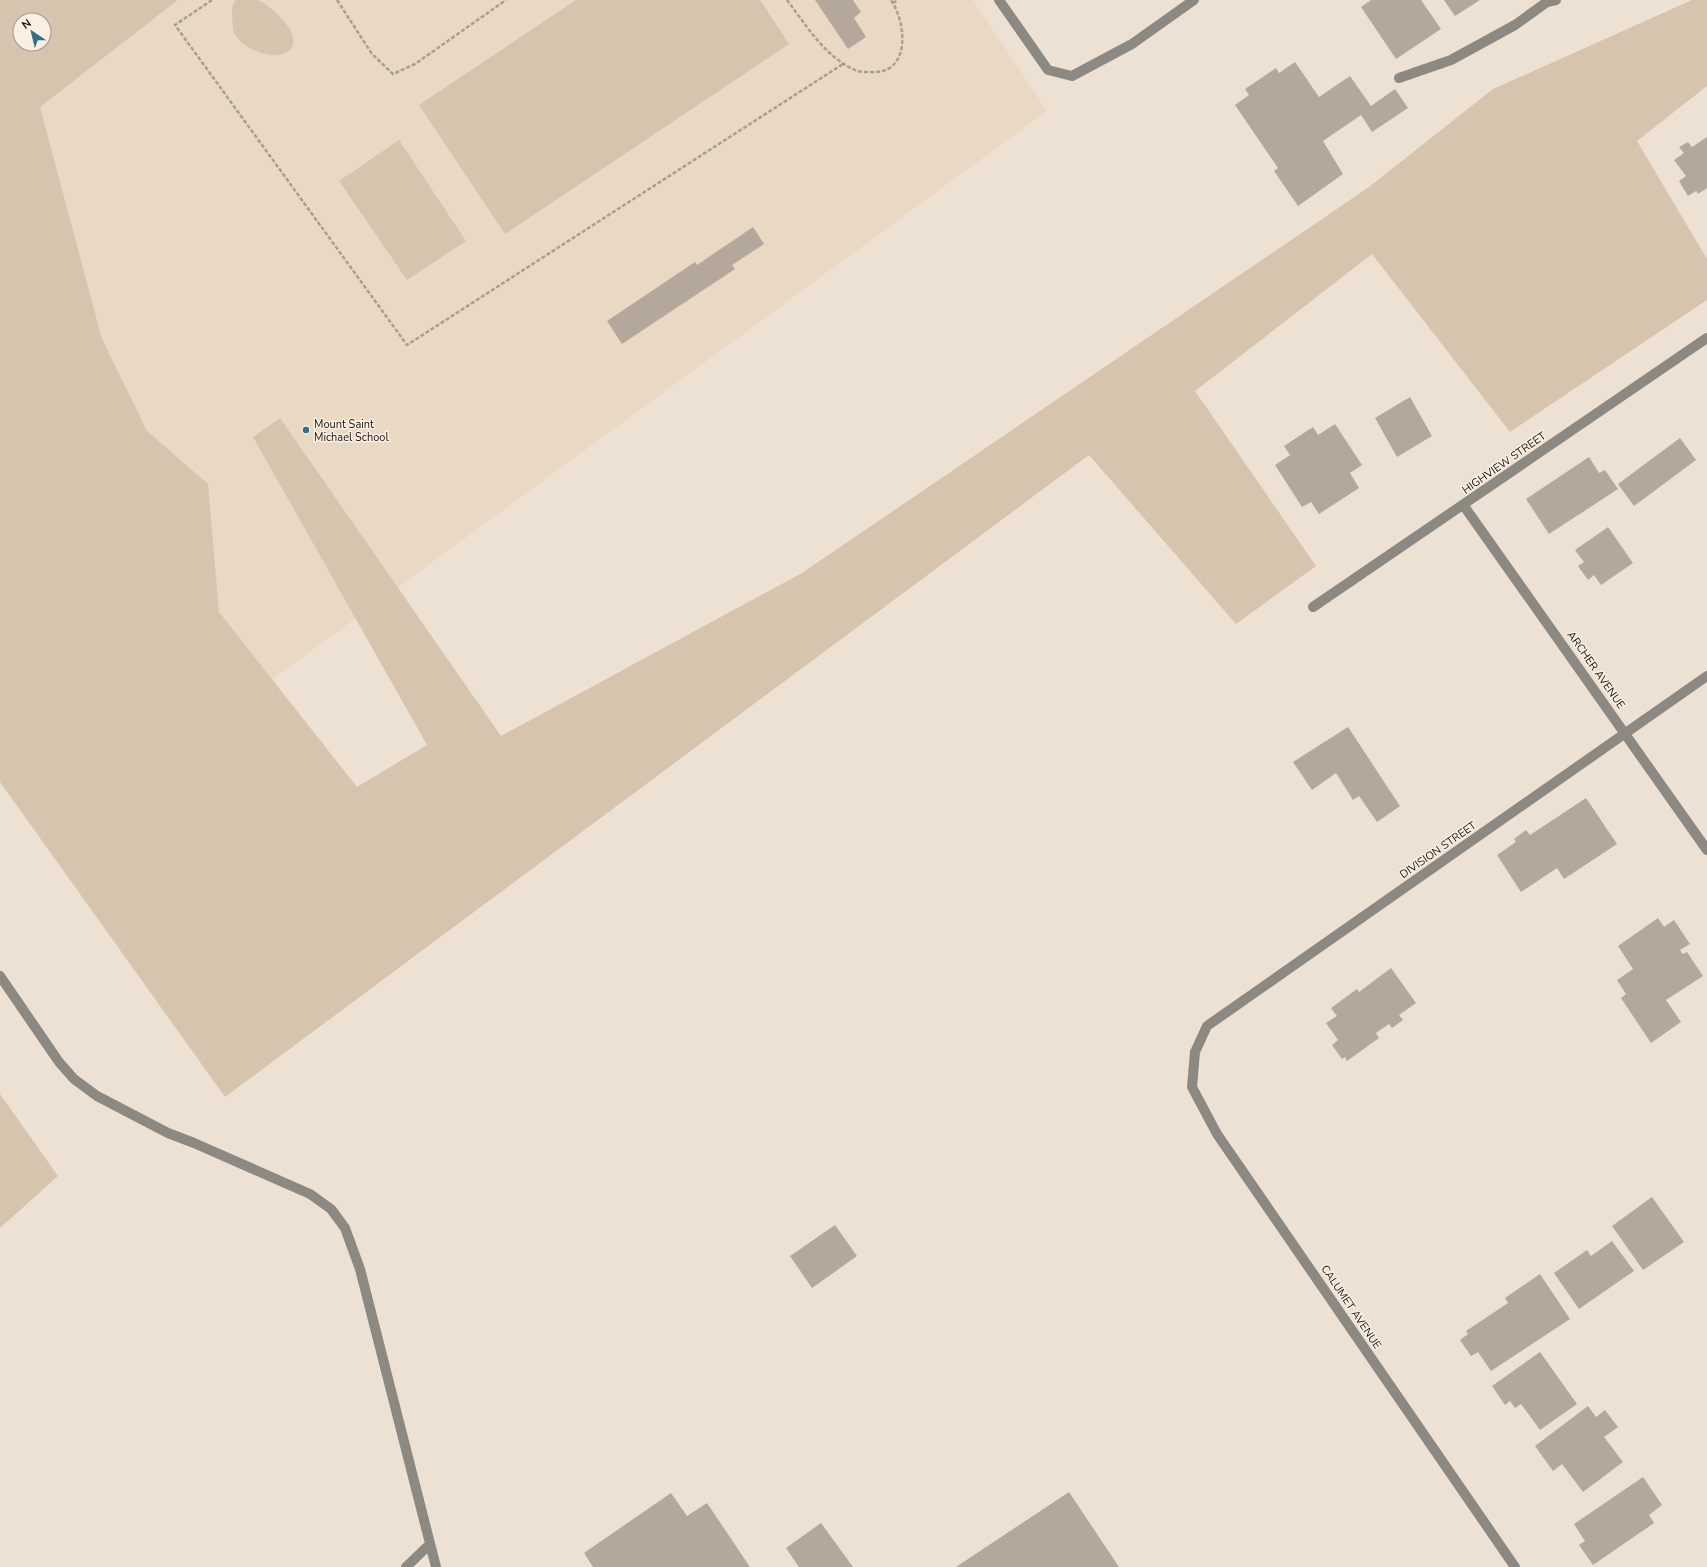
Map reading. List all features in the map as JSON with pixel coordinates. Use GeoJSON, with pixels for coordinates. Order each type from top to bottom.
{"type":"FeatureCollection","features":[{"type":"Feature","properties":{"kind":"street"},"geometry":{"type":"LineString","coordinates":[[999,0],[1048,70],[1072,76],[1132,44],[1194,0]]}},
{"type":"Feature","properties":{"kind":"street"},"geometry":{"type":"LineString","coordinates":[[1399,78],[1451,60],[1515,25],[1549,1]]}},
{"type":"Feature","properties":{"kind":"street","name":"HIGHVIEW STREET"},"geometry":{"type":"LineString","coordinates":[[1313,607],[1464,506],[1707,338]]}},
{"type":"Feature","properties":{"kind":"street","name":"ARCHER AVENUE"},"geometry":{"type":"LineString","coordinates":[[1464,506],[1626,733],[1707,850]]}},
{"type":"Feature","properties":{"kind":"street","name":"DIVISION STREET"},"geometry":{"type":"LineString","coordinates":[[1195,1052],[1207,1026],[1707,676]]}},
{"type":"Feature","properties":{"kind":"street"},"geometry":{"type":"LineString","coordinates":[[0,976],[59,1062],[74,1079],[97,1096],[168,1133],[310,1194],[331,1209],[345,1228],[360,1269],[436,1567]]}},
{"type":"Feature","properties":{"kind":"street","name":"CALUMET AVENUE"},"geometry":{"type":"LineString","coordinates":[[1195,1052],[1192,1087],[1217,1134],[1515,1567]]}},
{"type":"Feature","properties":{"kind":"street"},"geometry":{"type":"LineString","coordinates":[[406,1567],[430,1544]]}},
{"type":"Feature","properties":{"kind":"path"},"geometry":{"type":"LineString","coordinates":[[212,0],[175,25],[407,345],[843,64]]}},
{"type":"Feature","properties":{"kind":"path"},"geometry":{"type":"LineString","coordinates":[[337,0],[372,54],[393,74],[415,64],[506,0]]}},
{"type":"Feature","properties":{"kind":"path"},"geometry":{"type":"LineString","coordinates":[[787,0],[821,44],[843,64],[856,71],[878,73],[895,64],[903,46],[901,23],[892,2],[898,0]]}},
{"type":"Feature","properties":{"kind":"shaded area","name":"Mount Saint Michael School"},"geometry":{"type":"Polygon","coordinates":[[[0,0],[973,0],[1047,111],[59,836],[0,0]]]}},
{"type":"Feature","properties":{"kind":"shaded area"},"geometry":{"type":"Polygon","coordinates":[[[0,0],[178,0],[40,107],[102,339],[147,431],[208,484],[219,612],[357,787],[427,745],[253,437],[280,418],[501,736],[802,573],[1369,187],[1493,89],[1692,0],[1707,0],[1707,86],[1637,141],[1707,259],[1707,300],[1510,432],[1372,254],[1195,391],[1316,566],[1236,624],[1089,455],[225,1097],[0,782],[0,0]]]}},
{"type":"Feature","properties":{"kind":"shaded area"},"geometry":{"type":"Polygon","coordinates":[[[236,0],[257,0],[271,8],[279,15],[291,31],[293,39],[292,46],[287,52],[275,55],[261,53],[247,47],[235,36],[232,10],[236,0]]]}},
{"type":"Feature","properties":{"kind":"shaded area"},"geometry":{"type":"Polygon","coordinates":[[[576,0],[760,0],[789,44],[505,234],[419,105],[576,0]]]}},
{"type":"Feature","properties":{"kind":"shaded area"},"geometry":{"type":"Polygon","coordinates":[[[399,140],[466,241],[407,280],[339,181],[399,140]]]}},
{"type":"Feature","properties":{"kind":"shaded area"},"geometry":{"type":"Polygon","coordinates":[[[0,1094],[58,1176],[0,1228],[0,1094]]]}},
{"type":"Feature","properties":{"kind":"building"},"geometry":{"type":"Polygon","coordinates":[[[815,0],[853,0],[861,12],[854,18],[866,37],[848,49],[815,0]]]}},
{"type":"Feature","properties":{"kind":"building"},"geometry":{"type":"Polygon","coordinates":[[[1371,0],[1421,0],[1441,29],[1396,59],[1361,7],[1371,0]]]}},
{"type":"Feature","properties":{"kind":"building"},"geometry":{"type":"Polygon","coordinates":[[[1444,0],[1480,0],[1455,16],[1444,0]]]}},
{"type":"Feature","properties":{"kind":"building"},"geometry":{"type":"Polygon","coordinates":[[[1295,62],[1319,97],[1350,76],[1371,106],[1395,89],[1408,108],[1372,132],[1361,115],[1323,141],[1343,174],[1298,206],[1274,171],[1278,168],[1235,105],[1249,95],[1245,89],[1276,68],[1279,73],[1295,62]]]}},
{"type":"Feature","properties":{"kind":"building"},"geometry":{"type":"Polygon","coordinates":[[[1707,137],[1707,188],[1698,194],[1696,191],[1688,196],[1679,181],[1686,176],[1674,160],[1684,153],[1679,147],[1688,142],[1692,147],[1707,137]]]}},
{"type":"Feature","properties":{"kind":"building"},"geometry":{"type":"Polygon","coordinates":[[[753,227],[764,244],[732,265],[735,269],[622,344],[607,321],[695,262],[697,265],[753,227]]]}},
{"type":"Feature","properties":{"kind":"building"},"geometry":{"type":"Polygon","coordinates":[[[1410,397],[1432,436],[1397,457],[1375,418],[1410,397]]]}},
{"type":"Feature","properties":{"kind":"building"},"geometry":{"type":"Polygon","coordinates":[[[1335,424],[1362,465],[1350,473],[1359,488],[1319,514],[1311,502],[1302,507],[1275,465],[1290,455],[1284,446],[1313,427],[1318,435],[1335,424]]]}},
{"type":"Feature","properties":{"kind":"building"},"geometry":{"type":"Polygon","coordinates":[[[1680,438],[1696,460],[1634,506],[1618,484],[1680,438]]]}},
{"type":"Feature","properties":{"kind":"building"},"geometry":{"type":"Polygon","coordinates":[[[1589,457],[1599,473],[1605,470],[1618,489],[1549,534],[1526,499],[1589,457]]]}},
{"type":"Feature","properties":{"kind":"building"},"geometry":{"type":"Polygon","coordinates":[[[1608,527],[1633,563],[1601,585],[1594,575],[1588,580],[1578,566],[1584,562],[1575,550],[1608,527]]]}},
{"type":"Feature","properties":{"kind":"building"},"geometry":{"type":"Polygon","coordinates":[[[1348,727],[1400,806],[1377,822],[1359,796],[1353,800],[1336,773],[1312,790],[1293,762],[1348,727]]]}},
{"type":"Feature","properties":{"kind":"building"},"geometry":{"type":"Polygon","coordinates":[[[1586,798],[1617,844],[1564,879],[1557,868],[1521,892],[1497,855],[1516,842],[1514,839],[1526,830],[1530,835],[1586,798]]]}},
{"type":"Feature","properties":{"kind":"building"},"geometry":{"type":"Polygon","coordinates":[[[1658,918],[1664,927],[1674,920],[1690,944],[1680,950],[1683,954],[1687,952],[1703,976],[1666,1000],[1681,1022],[1651,1043],[1621,998],[1626,994],[1617,980],[1633,969],[1618,946],[1658,918]]]}},
{"type":"Feature","properties":{"kind":"building"},"geometry":{"type":"Polygon","coordinates":[[[1391,968],[1416,1003],[1399,1015],[1403,1020],[1392,1028],[1389,1024],[1376,1033],[1379,1038],[1347,1061],[1345,1057],[1342,1059],[1332,1045],[1338,1040],[1326,1023],[1337,1016],[1331,1008],[1357,989],[1359,992],[1391,968]]]}},
{"type":"Feature","properties":{"kind":"building"},"geometry":{"type":"Polygon","coordinates":[[[1652,1197],[1684,1242],[1643,1270],[1612,1226],[1652,1197]]]}},
{"type":"Feature","properties":{"kind":"building"},"geometry":{"type":"Polygon","coordinates":[[[835,1225],[857,1256],[812,1288],[790,1256],[835,1225]]]}},
{"type":"Feature","properties":{"kind":"building"},"geometry":{"type":"Polygon","coordinates":[[[1612,1241],[1634,1271],[1579,1309],[1554,1273],[1587,1250],[1591,1256],[1612,1241]]]}},
{"type":"Feature","properties":{"kind":"building"},"geometry":{"type":"Polygon","coordinates":[[[1540,1274],[1570,1319],[1491,1371],[1478,1352],[1471,1356],[1460,1340],[1468,1334],[1466,1331],[1508,1303],[1505,1298],[1540,1274]]]}},
{"type":"Feature","properties":{"kind":"building"},"geometry":{"type":"Polygon","coordinates":[[[1540,1352],[1577,1404],[1540,1430],[1521,1404],[1515,1408],[1510,1401],[1505,1405],[1492,1386],[1540,1352]]]}},
{"type":"Feature","properties":{"kind":"building"},"geometry":{"type":"Polygon","coordinates":[[[1588,1406],[1596,1417],[1605,1410],[1618,1427],[1604,1437],[1623,1462],[1583,1492],[1562,1464],[1553,1471],[1535,1446],[1588,1406]]]}},
{"type":"Feature","properties":{"kind":"building"},"geometry":{"type":"Polygon","coordinates":[[[1643,1477],[1662,1505],[1649,1515],[1654,1523],[1593,1565],[1579,1545],[1585,1541],[1574,1524],[1643,1477]]]}},
{"type":"Feature","properties":{"kind":"building"},"geometry":{"type":"Polygon","coordinates":[[[1069,1492],[1119,1567],[956,1567],[1069,1492]]]}},
{"type":"Feature","properties":{"kind":"building"},"geometry":{"type":"Polygon","coordinates":[[[671,1493],[687,1516],[707,1503],[750,1567],[593,1567],[584,1553],[671,1493]]]}},
{"type":"Feature","properties":{"kind":"building"},"geometry":{"type":"Polygon","coordinates":[[[821,1523],[853,1567],[799,1567],[786,1548],[821,1523]]]}},
{"type":"Feature","properties":{"kind":"place","name":"Mount Saint Michael School"},"geometry":{"type":"Point","coordinates":[306,430]}}]}
